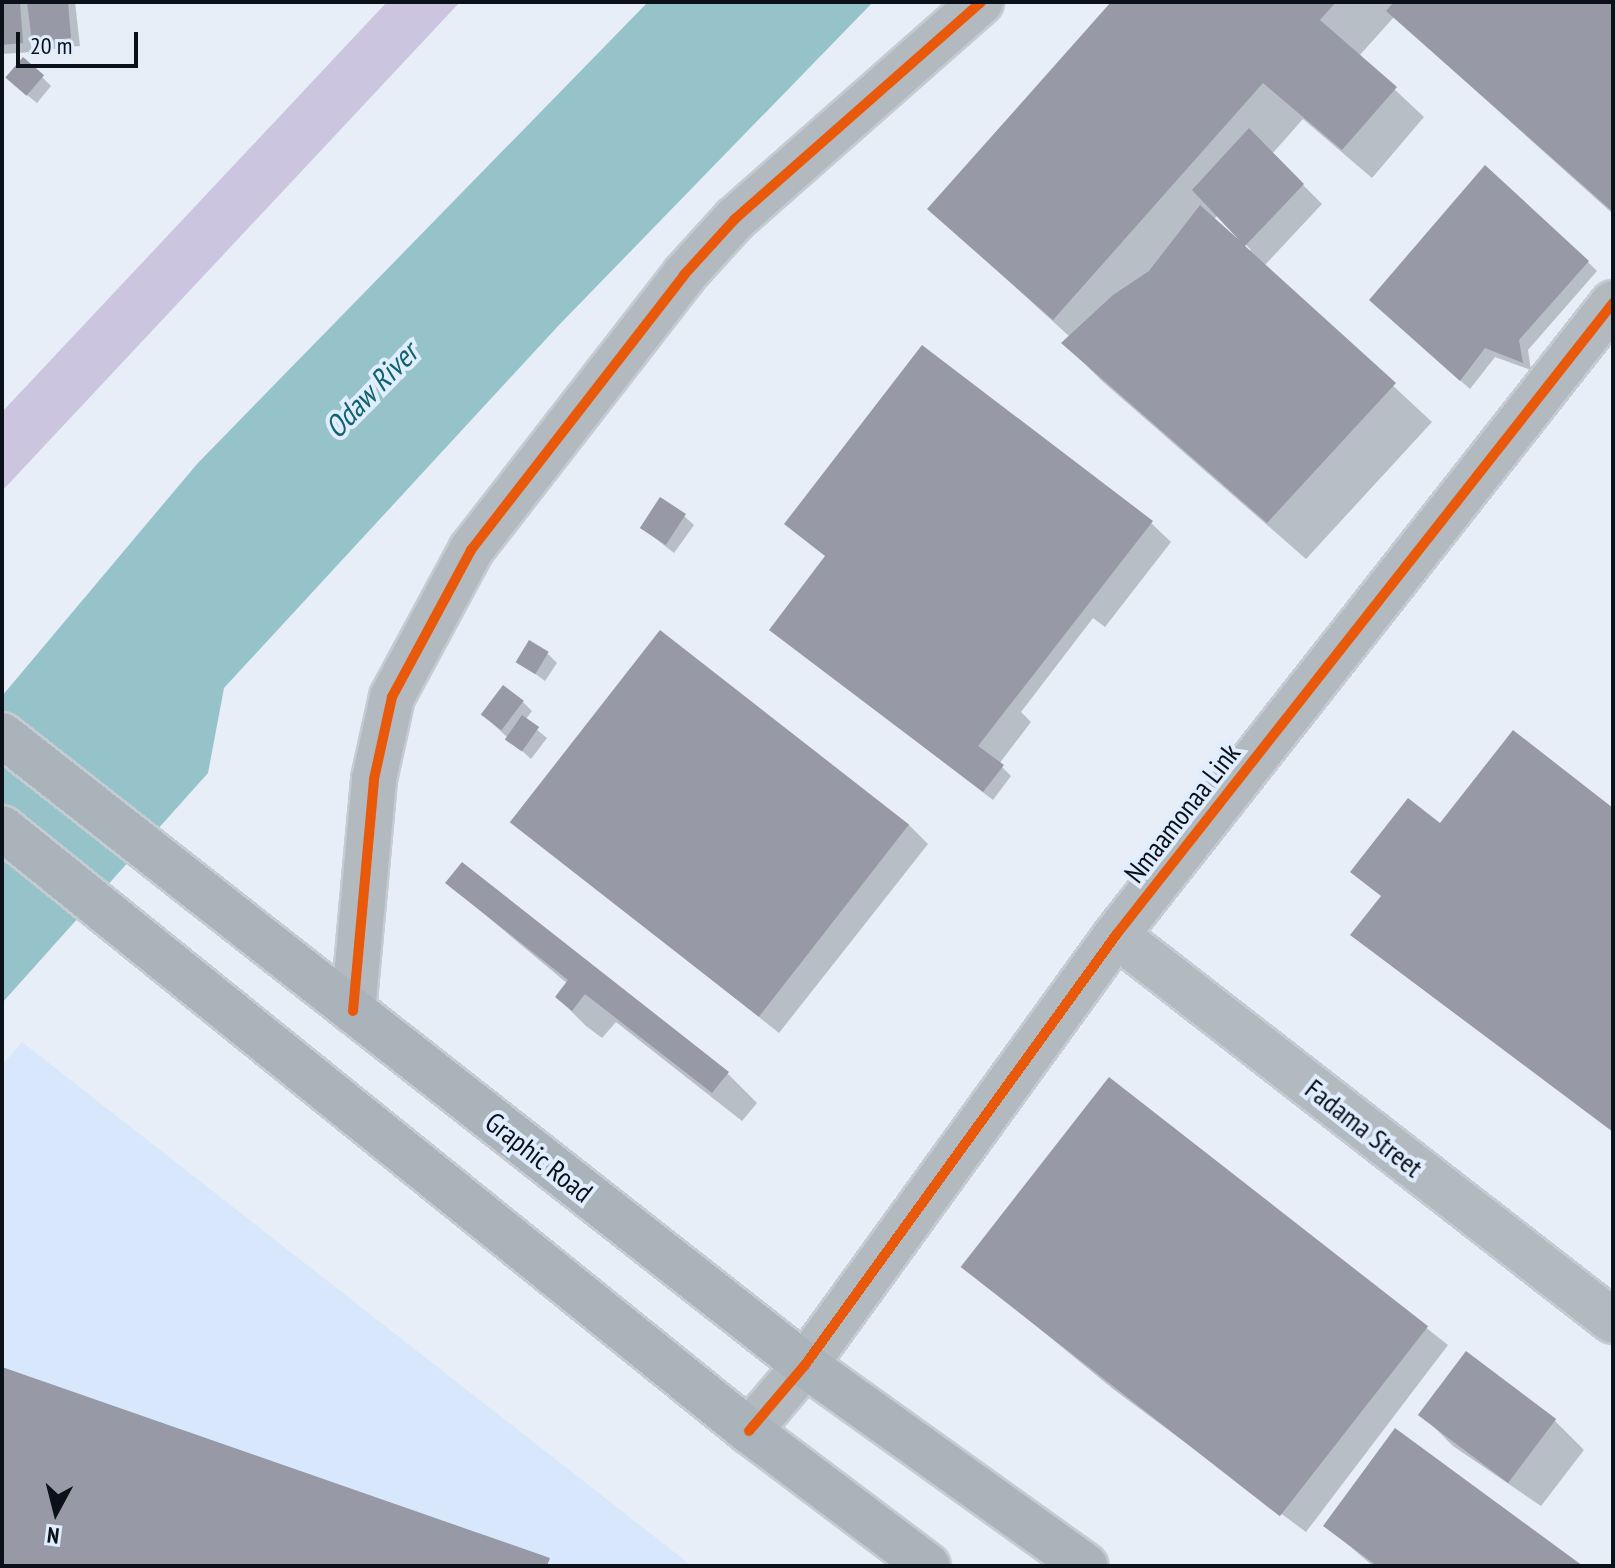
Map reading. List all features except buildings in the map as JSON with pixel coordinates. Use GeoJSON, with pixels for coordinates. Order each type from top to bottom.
{"type":"FeatureCollection","features":[{"type":"Feature","properties":{"kind":"main road","name":"Graphic Road"},"geometry":{"type":"LineString","coordinates":[[2,735],[805,1365],[1086,1566]]}},
{"type":"Feature","properties":{"kind":"main road"},"geometry":{"type":"LineString","coordinates":[[2,828],[153,953],[749,1431],[882,1547],[928,1566]]}},
{"type":"Feature","properties":{"kind":"street"},"geometry":{"type":"LineString","coordinates":[[353,1011],[374,779],[392,697],[471,550],[684,275],[735,219],[981,2]]}},
{"type":"Feature","properties":{"kind":"street","name":"Nmaamonaa Link"},"geometry":{"type":"LineString","coordinates":[[749,1431],[805,1365],[1116,935],[1613,303]]}},
{"type":"Feature","properties":{"kind":"street","name":"Fadama Street"},"geometry":{"type":"LineString","coordinates":[[1116,935],[1613,1321]]}},
{"type":"Feature","properties":{"kind":"shaded area"},"geometry":{"type":"Polygon","coordinates":[[[387,2],[460,2],[2,491],[2,412],[387,2]]]}},
{"type":"Feature","properties":{"kind":"shaded area"},"geometry":{"type":"Polygon","coordinates":[[[22,1042],[692,1566],[2,1566],[2,1065],[22,1042]]]}},
{"type":"Feature","properties":{"kind":"water","name":"Odaw River"},"geometry":{"type":"Polygon","coordinates":[[[648,2],[873,2],[559,325],[224,688],[208,773],[2,1003],[2,696],[197,464],[648,2]]]}},
{"type":"Feature","properties":{"kind":"cycle path"},"geometry":{"type":"LineString","coordinates":[[353,1011],[374,779],[392,697],[471,550],[684,275],[735,219],[981,2]]}},
{"type":"Feature","properties":{"kind":"cycle path"},"geometry":{"type":"LineString","coordinates":[[749,1431],[805,1365],[1116,935],[1613,303]]}}]}
